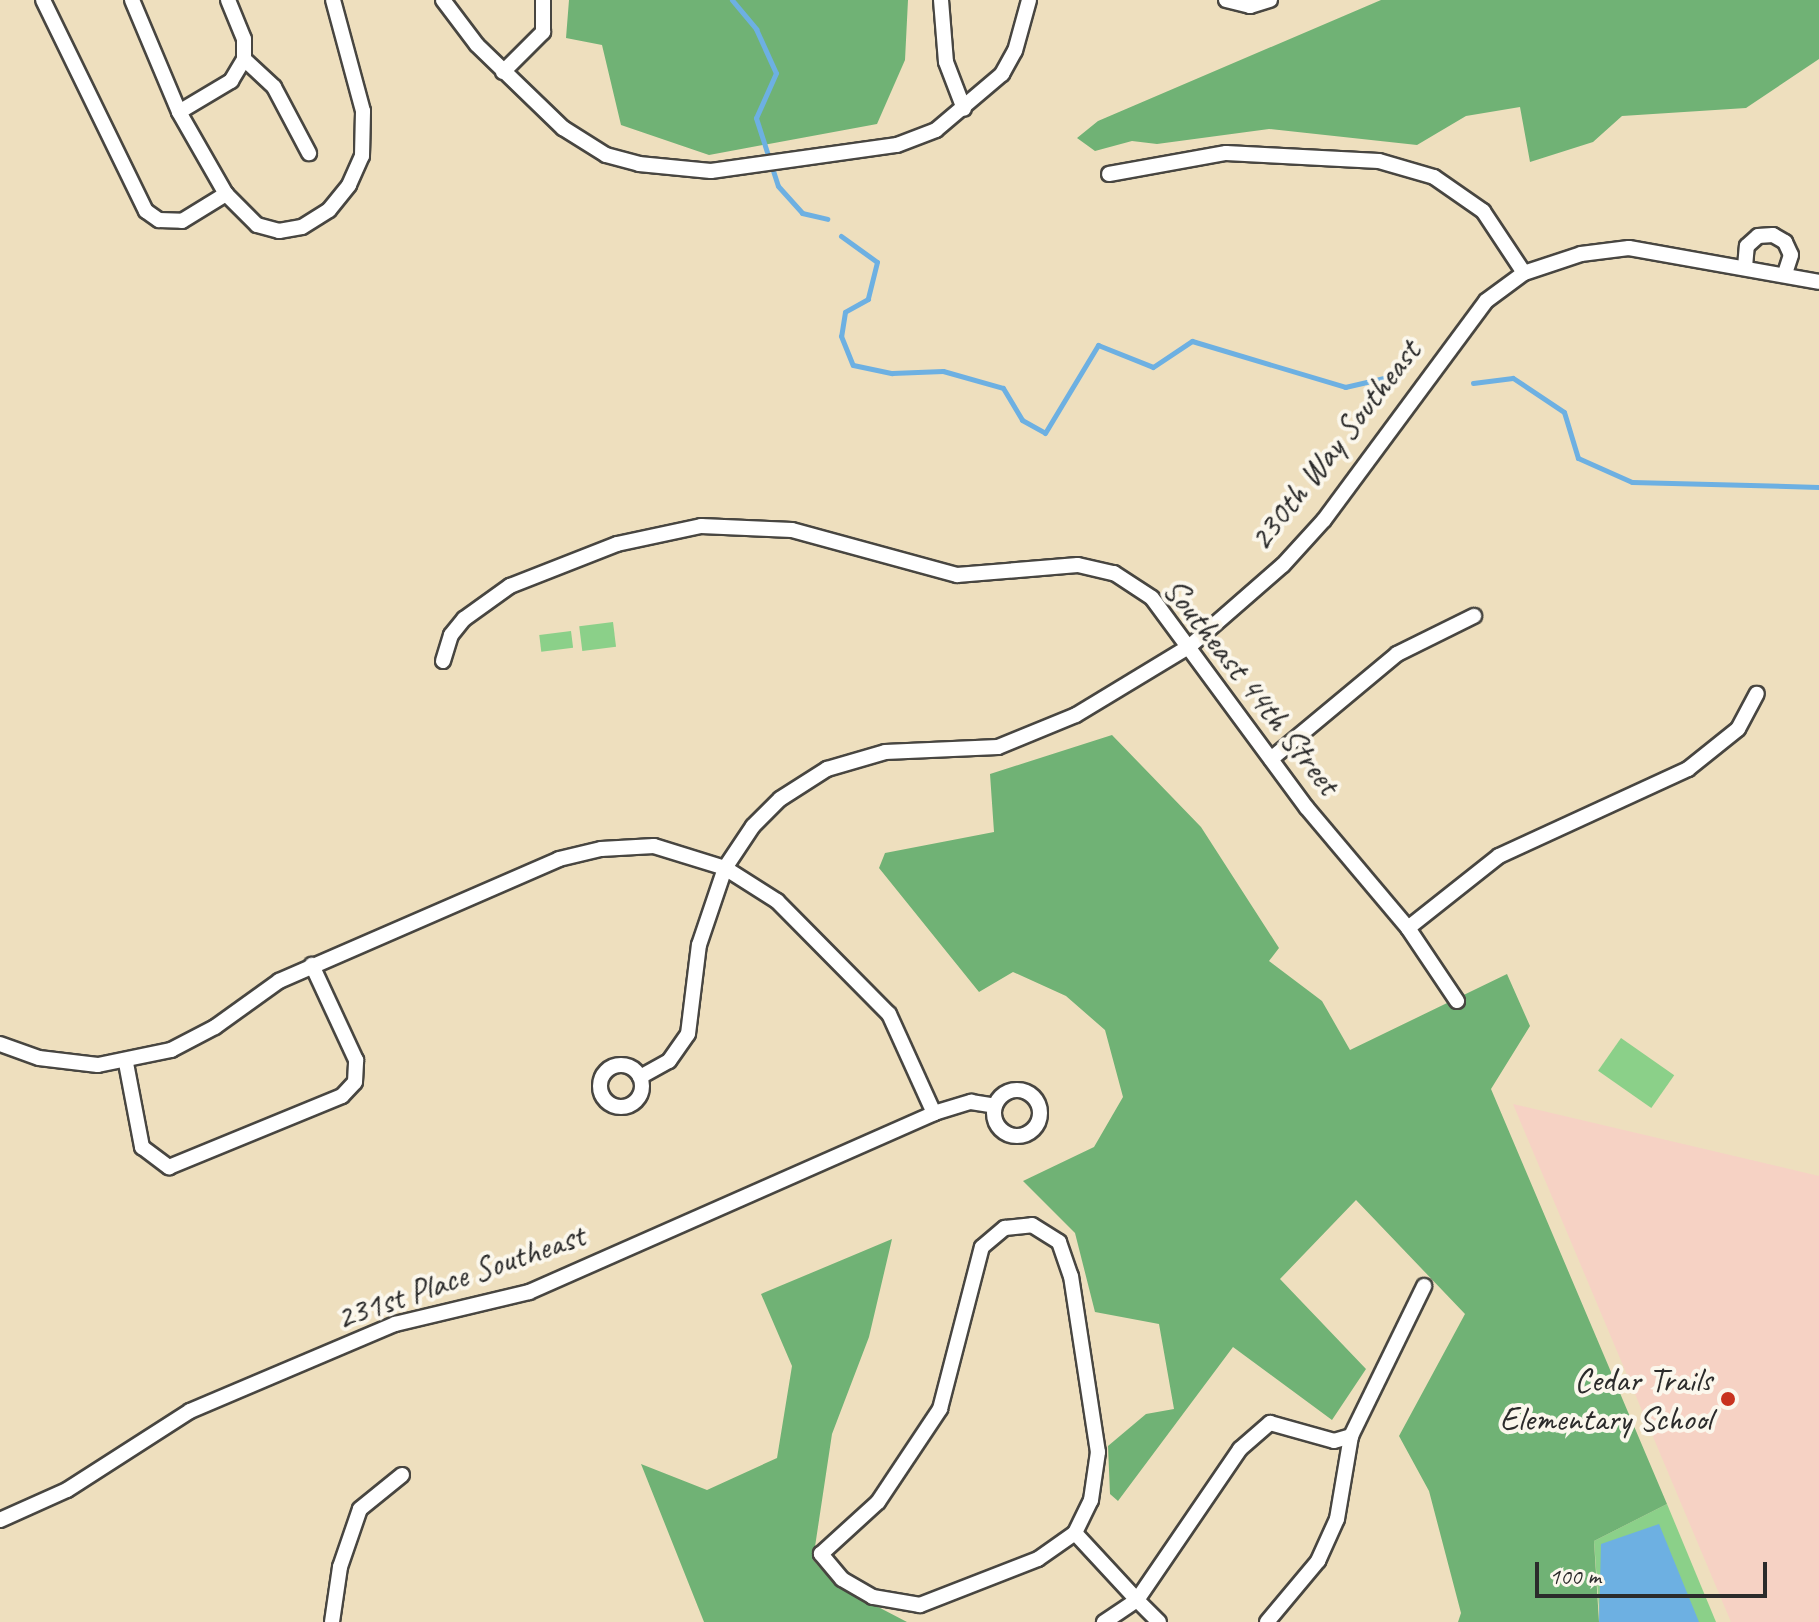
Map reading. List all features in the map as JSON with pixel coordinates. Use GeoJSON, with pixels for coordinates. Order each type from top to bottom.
{"type":"FeatureCollection","features":[{"type":"Feature","properties":{"kind":"street"},"geometry":{"type":"LineString","coordinates":[[43,0],[150,216],[169,222],[191,218],[226,194]]}},
{"type":"Feature","properties":{"kind":"street"},"geometry":{"type":"LineString","coordinates":[[132,0],[179,112],[226,194],[257,225],[291,230],[329,210],[357,171],[365,141],[363,111],[333,0]]}},
{"type":"Feature","properties":{"kind":"street"},"geometry":{"type":"LineString","coordinates":[[179,112],[231,81],[244,59],[244,39],[228,0]]}},
{"type":"Feature","properties":{"kind":"street"},"geometry":{"type":"LineString","coordinates":[[443,0],[503,72],[563,128],[606,155],[639,164],[711,171],[881,148],[914,140],[964,109],[1002,74],[1015,51],[1029,0]]}},
{"type":"Feature","properties":{"kind":"street"},"geometry":{"type":"LineString","coordinates":[[503,72],[543,32],[543,0]]}},
{"type":"Feature","properties":{"kind":"street"},"geometry":{"type":"LineString","coordinates":[[941,0],[942,44],[964,109]]}},
{"type":"Feature","properties":{"kind":"street"},"geometry":{"type":"LineString","coordinates":[[1226,0],[1242,6],[1270,0]]}},
{"type":"Feature","properties":{"kind":"street"},"geometry":{"type":"LineString","coordinates":[[244,59],[274,87],[309,153]]}},
{"type":"Feature","properties":{"kind":"street"},"geometry":{"type":"LineString","coordinates":[[1109,174],[1226,153],[1379,161],[1434,177],[1483,211],[1524,273]]}},
{"type":"Feature","properties":{"kind":"street"},"geometry":{"type":"LineString","coordinates":[[1745,267],[1745,252],[1752,240],[1773,235],[1789,248],[1791,262],[1785,274]]}},
{"type":"Feature","properties":{"kind":"street","name":"230th Way Southeast"},"geometry":{"type":"LineString","coordinates":[[640,1077],[669,1061],[688,1034],[699,945],[725,868],[753,826],[780,799],[827,769],[885,752],[968,751],[1023,739],[1112,696],[1190,646],[1283,565],[1324,520],[1486,301],[1524,273],[1581,254],[1629,248],[1819,282]]}},
{"type":"Feature","properties":{"kind":"street","name":"Southeast 44th Street"},"geometry":{"type":"LineString","coordinates":[[443,661],[451,635],[464,619],[510,586],[632,540],[701,526],[738,525],[821,536],[957,575],[1057,566],[1099,568],[1132,582],[1152,598],[1271,759],[1408,928],[1457,1001]]}},
{"type":"Feature","properties":{"kind":"street"},"geometry":{"type":"LineString","coordinates":[[1271,759],[1397,654],[1474,616]]}},
{"type":"Feature","properties":{"kind":"street"},"geometry":{"type":"LineString","coordinates":[[1408,928],[1499,856],[1688,769],[1738,729],[1757,694]]}},
{"type":"Feature","properties":{"kind":"street"},"geometry":{"type":"LineString","coordinates":[[0,1044],[68,1064],[126,1063],[198,1038],[257,993],[312,965],[559,859],[601,849],[654,846],[725,868],[777,901],[889,1014],[934,1113]]}},
{"type":"Feature","properties":{"kind":"street"},"geometry":{"type":"LineString","coordinates":[[126,1063],[142,1147],[169,1167],[342,1096],[355,1082],[356,1060],[312,965]]}},
{"type":"Feature","properties":{"kind":"street","name":"231st Place Southeast"},"geometry":{"type":"LineString","coordinates":[[0,1520],[67,1490],[145,1436],[209,1402],[395,1324],[529,1292],[934,1113],[971,1102],[995,1106]]}},
{"type":"Feature","properties":{"kind":"street"},"geometry":{"type":"LineString","coordinates":[[1032,1225],[1059,1242],[1071,1276],[1098,1452],[1091,1500],[1075,1533],[1038,1559],[920,1605],[873,1597],[842,1579],[821,1554],[878,1502],[940,1409],[982,1247],[1005,1228],[1032,1225]]}},
{"type":"Feature","properties":{"kind":"street"},"geometry":{"type":"LineString","coordinates":[[1267,1622],[1318,1561],[1337,1519],[1351,1436],[1424,1286]]}},
{"type":"Feature","properties":{"kind":"street"},"geometry":{"type":"LineString","coordinates":[[1104,1622],[1137,1600],[1240,1449],[1270,1423],[1334,1441],[1351,1436]]}},
{"type":"Feature","properties":{"kind":"street"},"geometry":{"type":"LineString","coordinates":[[332,1622],[340,1567],[360,1509],[402,1475]]}},
{"type":"Feature","properties":{"kind":"street"},"geometry":{"type":"LineString","coordinates":[[1075,1533],[1159,1622]]}},
{"type":"Feature","properties":{"kind":"shaded area","name":"Cedar Trails Elementary School"},"geometry":{"type":"Polygon","coordinates":[[[1513,1104],[1819,1176],[1819,1622],[1731,1622],[1513,1104]]]}},
{"type":"Feature","properties":{"kind":"green space"},"geometry":{"type":"Polygon","coordinates":[[[569,0],[908,0],[905,60],[877,124],[709,155],[621,125],[602,45],[566,38],[569,0]]]}},
{"type":"Feature","properties":{"kind":"green space"},"geometry":{"type":"Polygon","coordinates":[[[1381,0],[1819,0],[1819,59],[1746,108],[1622,116],[1593,142],[1530,162],[1520,107],[1466,116],[1417,145],[1269,129],[1157,144],[1132,141],[1095,151],[1077,138],[1098,121],[1381,0]]]}},
{"type":"Feature","properties":{"kind":"green space"},"geometry":{"type":"Polygon","coordinates":[[[613,622],[616,647],[582,651],[579,626],[613,622]]]}},
{"type":"Feature","properties":{"kind":"green space"},"geometry":{"type":"Polygon","coordinates":[[[571,631],[573,648],[541,652],[539,635],[571,631]]]}},
{"type":"Feature","properties":{"kind":"green space"},"geometry":{"type":"Polygon","coordinates":[[[1112,735],[1201,827],[1279,948],[1269,961],[1322,1001],[1350,1050],[1507,974],[1530,1026],[1491,1089],[1667,1504],[1594,1541],[1599,1622],[1458,1622],[1461,1613],[1429,1491],[1399,1436],[1465,1314],[1356,1200],[1280,1279],[1366,1369],[1332,1420],[1233,1347],[1118,1501],[1110,1494],[1108,1446],[1146,1414],[1174,1409],[1159,1324],[1095,1312],[1075,1233],[1023,1181],[1094,1147],[1123,1097],[1105,1030],[1066,996],[1013,972],[979,992],[879,868],[885,853],[994,832],[990,774],[1112,735]]]}},
{"type":"Feature","properties":{"kind":"green space"},"geometry":{"type":"Polygon","coordinates":[[[1621,1038],[1674,1075],[1651,1108],[1598,1071],[1621,1038]]]}},
{"type":"Feature","properties":{"kind":"green space"},"geometry":{"type":"Polygon","coordinates":[[[892,1239],[869,1337],[832,1434],[813,1560],[836,1585],[907,1622],[704,1622],[641,1464],[707,1490],[777,1458],[792,1366],[761,1294],[892,1239]]]}},
{"type":"Feature","properties":{"kind":"green space"},"geometry":{"type":"Polygon","coordinates":[[[1667,1504],[1716,1622],[1600,1622],[1594,1541],[1667,1504]]]}},
{"type":"Feature","properties":{"kind":"water"},"geometry":{"type":"Polygon","coordinates":[[[1659,1524],[1699,1622],[1599,1622],[1601,1544],[1659,1524]]]}},
{"type":"Feature","properties":{"kind":"waterway"},"geometry":{"type":"LineString","coordinates":[[732,0],[756,29],[776,73],[756,118],[778,186],[802,213],[827,219]]}},
{"type":"Feature","properties":{"kind":"waterway"},"geometry":{"type":"LineString","coordinates":[[841,236],[877,262],[868,299],[845,312],[841,336],[853,365],[892,373],[943,371],[1003,388],[1022,420],[1045,433],[1098,345],[1153,367],[1192,341],[1345,387],[1384,378]]}},
{"type":"Feature","properties":{"kind":"waterway"},"geometry":{"type":"LineString","coordinates":[[1473,383],[1513,378],[1564,412],[1578,458],[1632,482],[1819,487]]}},
{"type":"Feature","properties":{"kind":"place","name":"Cedar Trails Elementary School"},"geometry":{"type":"Point","coordinates":[1728,1399]}}]}
